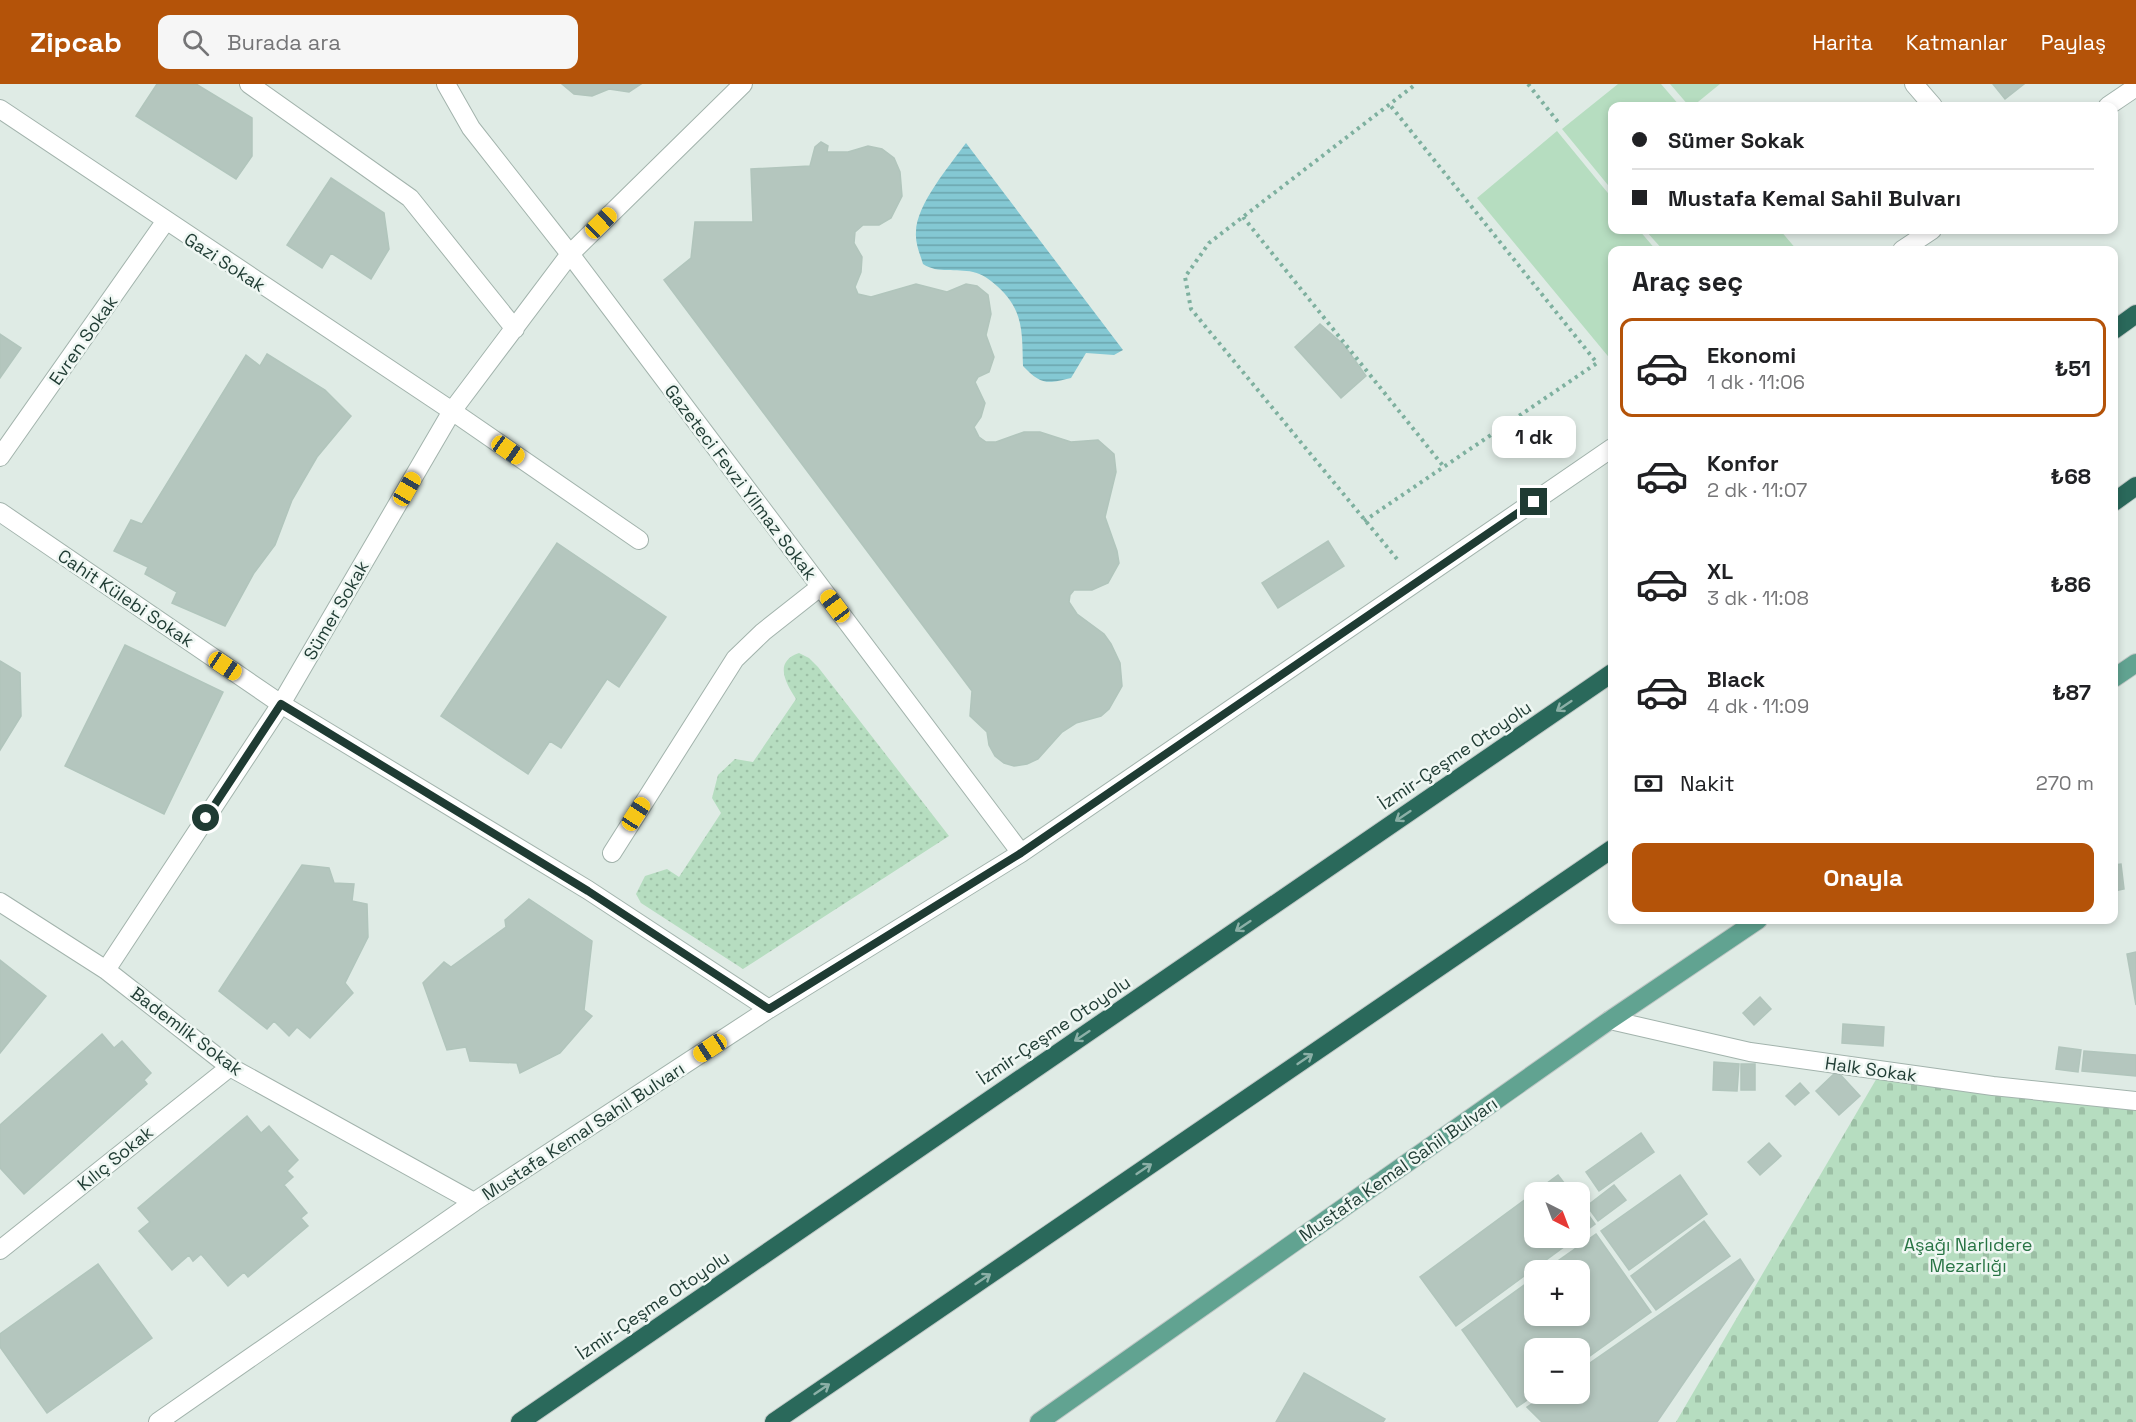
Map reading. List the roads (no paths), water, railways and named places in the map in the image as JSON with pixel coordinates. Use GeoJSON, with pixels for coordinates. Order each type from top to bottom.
{"type":"FeatureCollection","features":[{"type":"Feature","properties":{"kind":"highway"},"geometry":{"type":"LineString","coordinates":[[2118,327],[2136,314]]}},
{"type":"Feature","properties":{"kind":"highway"},"geometry":{"type":"LineString","coordinates":[[2118,499],[2136,486]]}},
{"type":"Feature","properties":{"kind":"highway","name":"İzmir-Çeşme Otoyolu"},"geometry":{"type":"LineString","coordinates":[[520,1422],[1608,676]]}},
{"type":"Feature","properties":{"kind":"highway"},"geometry":{"type":"LineString","coordinates":[[774,1422],[1608,852]]}},
{"type":"Feature","properties":{"kind":"main road"},"geometry":{"type":"LineString","coordinates":[[2118,675],[2136,663]]}},
{"type":"Feature","properties":{"kind":"main road","name":"Mustafa Kemal Sahil Bulvarı"},"geometry":{"type":"LineString","coordinates":[[1039,1422],[1610,1020],[1752,924]]}},
{"type":"Feature","properties":{"kind":"street"},"geometry":{"type":"LineString","coordinates":[[249,84],[410,198],[515,329]]}},
{"type":"Feature","properties":{"kind":"street","name":"Gazeteci Fevzi Yilmaz Sokak"},"geometry":{"type":"LineString","coordinates":[[446,84],[471,128],[570,254],[1021,853]]}},
{"type":"Feature","properties":{"kind":"street","name":"Sümer Sokak"},"geometry":{"type":"LineString","coordinates":[[106,970],[281,704],[452,411],[570,254],[743,84]]}},
{"type":"Feature","properties":{"kind":"street"},"geometry":{"type":"LineString","coordinates":[[1914,84],[1930,102]]}},
{"type":"Feature","properties":{"kind":"street"},"geometry":{"type":"LineString","coordinates":[[2114,102],[2136,87]]}},
{"type":"Feature","properties":{"kind":"street","name":"Gazi Sokak"},"geometry":{"type":"LineString","coordinates":[[0,110],[452,411],[639,540]]}},
{"type":"Feature","properties":{"kind":"street","name":"Evren Sokak"},"geometry":{"type":"LineString","coordinates":[[0,457],[165,222]]}},
{"type":"Feature","properties":{"kind":"street"},"geometry":{"type":"LineString","coordinates":[[1908,246],[1926,234]]}},
{"type":"Feature","properties":{"kind":"street","name":"Mustafa Kemal Sahil Bulvarı"},"geometry":{"type":"LineString","coordinates":[[158,1422],[474,1203],[769,1009],[1021,853],[1608,451]]}},
{"type":"Feature","properties":{"kind":"street","name":"Cahit Külebi Sokak"},"geometry":{"type":"LineString","coordinates":[[0,512],[281,704],[588,891],[769,1009]]}},
{"type":"Feature","properties":{"kind":"street"},"geometry":{"type":"LineString","coordinates":[[612,853],[735,659],[763,632],[820,587]]}},
{"type":"Feature","properties":{"kind":"street","name":"Bademlik Sokak"},"geometry":{"type":"LineString","coordinates":[[0,902],[106,970],[230,1066],[474,1203]]}},
{"type":"Feature","properties":{"kind":"street","name":"Halk Sokak"},"geometry":{"type":"LineString","coordinates":[[1610,1020],[1750,1052],[1993,1086],[2136,1101]]}},
{"type":"Feature","properties":{"kind":"street","name":"Kılıç Sokak"},"geometry":{"type":"LineString","coordinates":[[0,1250],[230,1066]]}},
{"type":"Feature","properties":{"kind":"water"},"geometry":{"type":"Polygon","coordinates":[[[966,143],[1123,350],[1114,355],[1086,353],[1071,378],[1050,382],[1040,380],[1023,366],[1020,322],[1012,304],[997,286],[977,273],[935,269],[923,264],[916,236],[917,221],[935,186],[966,143]]]}},
{"type":"Feature","properties":{"kind":"park label","name":"Aşağı Narlıdere Mezarlığı"},"geometry":{"type":"Point","coordinates":[1968,1254]}}]}
